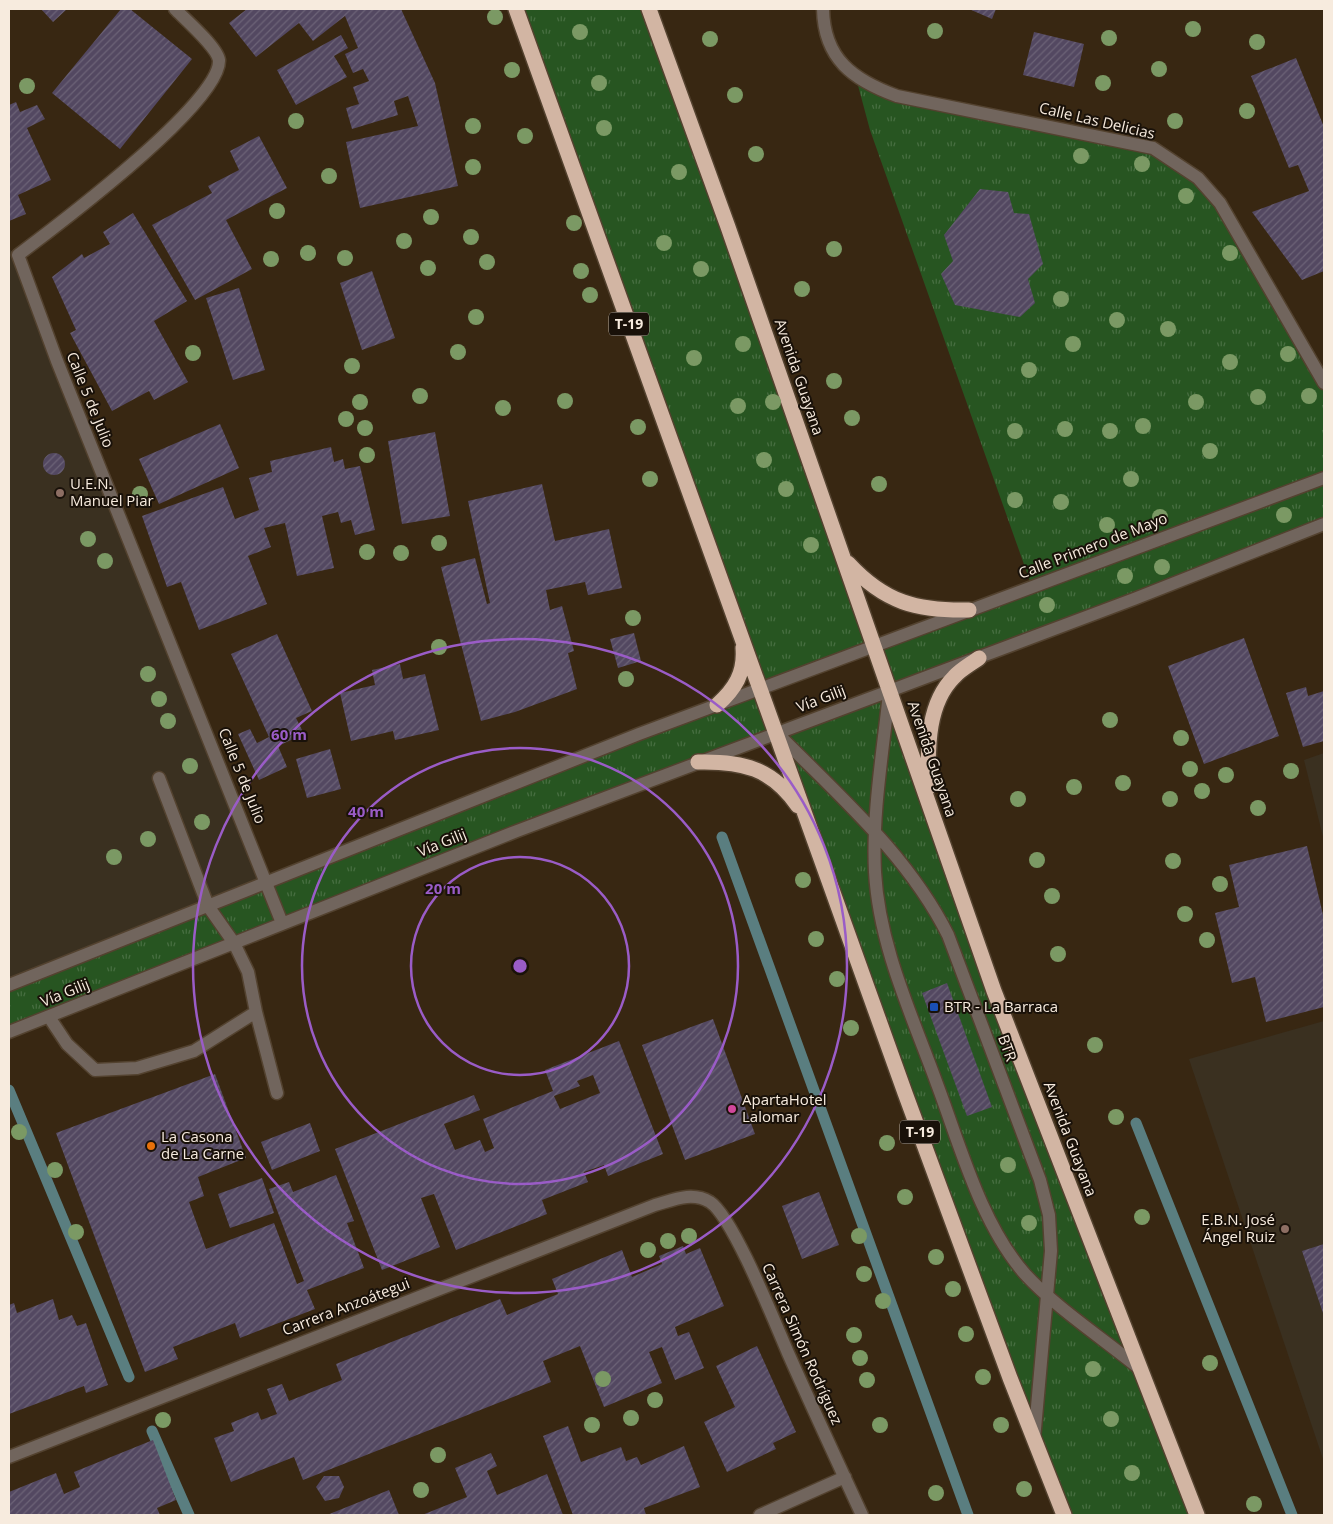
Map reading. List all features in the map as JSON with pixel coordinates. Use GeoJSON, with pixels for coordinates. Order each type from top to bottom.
{"type":"FeatureCollection","features":[{"type":"Feature","properties":{"kind":"highway","name":"T-19"},"geometry":{"type":"LineString","coordinates":[[516,9],[905,1093],[1034,1440],[1064,1515]]}},
{"type":"Feature","properties":{"kind":"highway","name":"Avenida Guayana"},"geometry":{"type":"LineString","coordinates":[[649,9],[844,559],[994,991],[1197,1515]]}},
{"type":"Feature","properties":{"kind":"highway"},"geometry":{"type":"LineString","coordinates":[[844,559],[861,577],[892,599],[936,610],[969,610]]}},
{"type":"Feature","properties":{"kind":"highway"},"geometry":{"type":"LineString","coordinates":[[717,705],[730,693],[737,682],[743,666],[743,639]]}},
{"type":"Feature","properties":{"kind":"highway"},"geometry":{"type":"LineString","coordinates":[[928,800],[928,746],[933,715],[943,691],[954,676],[979,658]]}},
{"type":"Feature","properties":{"kind":"highway","name":"T-19"},"geometry":{"type":"LineString","coordinates":[[698,762],[721,761],[740,764],[764,772],[780,783],[809,823]]}},
{"type":"Feature","properties":{"kind":"street","name":"Calle 5 de Julio"},"geometry":{"type":"LineString","coordinates":[[175,9],[219,58],[217,74],[210,87],[160,139],[96,195],[18,256],[57,362],[267,882]]}},
{"type":"Feature","properties":{"kind":"street","name":"Calle Las Delicias"},"geometry":{"type":"LineString","coordinates":[[824,9],[824,25],[830,46],[841,64],[856,78],[873,87],[897,96],[1153,148],[1190,173],[1220,203],[1324,383]]}},
{"type":"Feature","properties":{"kind":"street","name":"Calle Primero de Mayo"},"geometry":{"type":"LineString","coordinates":[[874,646],[1324,478]]}},
{"type":"Feature","properties":{"kind":"street"},"geometry":{"type":"LineString","coordinates":[[1140,1369],[1049,1296],[1025,1274],[1001,1240],[978,1192],[957,1138],[888,949],[877,892],[876,832],[889,690],[979,658],[1324,524]]}},
{"type":"Feature","properties":{"kind":"street","name":"Vía Gilij"},"geometry":{"type":"LineString","coordinates":[[9,985],[717,705],[874,646]]}},
{"type":"Feature","properties":{"kind":"street","name":"Vía Gilij"},"geometry":{"type":"LineString","coordinates":[[9,1032],[282,923],[889,690]]}},
{"type":"Feature","properties":{"kind":"street","name":"BTR"},"geometry":{"type":"LineString","coordinates":[[777,734],[876,832],[925,894],[948,935],[1040,1180],[1049,1214],[1052,1251],[1034,1440]]}},
{"type":"Feature","properties":{"kind":"street"},"geometry":{"type":"LineString","coordinates":[[159,778],[208,906],[234,943],[248,972],[256,1012],[277,1093]]}},
{"type":"Feature","properties":{"kind":"street"},"geometry":{"type":"LineString","coordinates":[[267,882],[282,923]]}},
{"type":"Feature","properties":{"kind":"street"},"geometry":{"type":"LineString","coordinates":[[49,1016],[67,1044],[95,1070],[138,1068],[194,1052],[256,1012]]}},
{"type":"Feature","properties":{"kind":"street","name":"Carrera Anzoátegui"},"geometry":{"type":"LineString","coordinates":[[9,1457],[655,1205],[683,1197],[698,1197]]}},
{"type":"Feature","properties":{"kind":"street","name":"Carrera Simón Rodríguez"},"geometry":{"type":"LineString","coordinates":[[698,1197],[711,1203],[725,1218],[862,1515]]}},
{"type":"Feature","properties":{"kind":"street"},"geometry":{"type":"LineString","coordinates":[[760,1515],[844,1477]]}},
{"type":"Feature","properties":{"kind":"shaded area","name":"U.E.N. Manuel Piar"},"geometry":{"type":"Polygon","coordinates":[[[9,249],[18,255],[267,882],[9,985],[9,249]]]}},
{"type":"Feature","properties":{"kind":"shaded area"},"geometry":{"type":"Polygon","coordinates":[[[1324,753],[1324,841],[1304,760],[1324,753]]]}},
{"type":"Feature","properties":{"kind":"shaded area","name":"E.B.N. José Ángel Ruiz"},"geometry":{"type":"Polygon","coordinates":[[[1324,1021],[1324,1462],[1189,1059],[1324,1021]]]}},
{"type":"Feature","properties":{"kind":"green space"},"geometry":{"type":"Polygon","coordinates":[[[516,9],[649,9],[874,646],[761,689],[516,9]]]}},
{"type":"Feature","properties":{"kind":"green space"},"geometry":{"type":"Polygon","coordinates":[[[856,78],[873,87],[1153,148],[1198,178],[1324,383],[1324,524],[890,691],[1197,1515],[1064,1515],[777,734],[9,1031],[9,985],[761,689],[777,733],[889,691],[874,646],[1032,587],[870,130],[856,78]]]}},
{"type":"Feature","properties":{"kind":"building"},"geometry":{"type":"Polygon","coordinates":[[[41,9],[67,9],[53,22],[41,9]]]}},
{"type":"Feature","properties":{"kind":"building"},"geometry":{"type":"Polygon","coordinates":[[[121,9],[130,9],[192,59],[120,149],[52,93],[121,9]]]}},
{"type":"Feature","properties":{"kind":"building"},"geometry":{"type":"Polygon","coordinates":[[[247,9],[401,9],[435,83],[458,186],[360,208],[346,142],[418,126],[408,96],[394,101],[398,115],[352,129],[346,108],[359,104],[353,87],[369,81],[363,69],[353,73],[345,54],[358,48],[345,16],[313,41],[299,23],[256,57],[229,23],[247,9]]]}},
{"type":"Feature","properties":{"kind":"building"},"geometry":{"type":"Polygon","coordinates":[[[969,9],[996,9],[992,19],[969,9]]]}},
{"type":"Feature","properties":{"kind":"building"},"geometry":{"type":"Polygon","coordinates":[[[1034,32],[1084,44],[1074,87],[1023,75],[1034,32]]]}},
{"type":"Feature","properties":{"kind":"building"},"geometry":{"type":"Polygon","coordinates":[[[341,35],[348,48],[334,56],[347,77],[296,105],[277,70],[341,35]]]}},
{"type":"Feature","properties":{"kind":"building"},"geometry":{"type":"Polygon","coordinates":[[[1296,58],[1324,127],[1324,271],[1302,280],[1252,212],[1309,191],[1298,165],[1289,168],[1251,76],[1296,58]]]}},
{"type":"Feature","properties":{"kind":"building"},"geometry":{"type":"Polygon","coordinates":[[[16,102],[20,112],[37,105],[45,119],[27,128],[51,180],[18,195],[26,214],[9,221],[9,105],[16,102]]]}},
{"type":"Feature","properties":{"kind":"building"},"geometry":{"type":"Polygon","coordinates":[[[259,136],[287,188],[226,220],[252,269],[195,300],[152,225],[212,193],[208,186],[239,170],[230,151],[259,136]]]}},
{"type":"Feature","properties":{"kind":"building"},"geometry":{"type":"Polygon","coordinates":[[[980,189],[1008,192],[1014,213],[1029,214],[1043,264],[1028,279],[1035,303],[1020,317],[955,305],[941,274],[953,261],[944,235],[980,189]]]}},
{"type":"Feature","properties":{"kind":"building"},"geometry":{"type":"Polygon","coordinates":[[[133,213],[187,301],[154,321],[188,382],[154,400],[149,391],[112,411],[70,333],[76,330],[52,277],[82,254],[84,258],[110,244],[103,232],[133,213]]]}},
{"type":"Feature","properties":{"kind":"building"},"geometry":{"type":"Polygon","coordinates":[[[372,271],[395,338],[362,350],[340,283],[372,271]]]}},
{"type":"Feature","properties":{"kind":"building"},"geometry":{"type":"Polygon","coordinates":[[[239,288],[265,370],[233,380],[206,298],[239,288]]]}},
{"type":"Feature","properties":{"kind":"building"},"geometry":{"type":"Polygon","coordinates":[[[220,424],[239,468],[159,504],[139,459],[220,424]]]}},
{"type":"Feature","properties":{"kind":"building"},"geometry":{"type":"Polygon","coordinates":[[[435,432],[450,516],[402,524],[388,441],[435,432]]]}},
{"type":"Feature","properties":{"kind":"building"},"geometry":{"type":"Polygon","coordinates":[[[331,447],[334,462],[343,459],[345,469],[360,466],[375,530],[355,535],[351,520],[341,523],[338,512],[322,516],[334,568],[297,576],[285,523],[264,528],[271,547],[248,556],[267,604],[199,630],[181,582],[167,587],[142,516],[223,487],[235,519],[259,510],[249,478],[272,472],[270,461],[331,447]]]}},
{"type":"Feature","properties":{"kind":"building"},"geometry":{"type":"Polygon","coordinates":[[[54,453],[62,456],[65,464],[62,472],[54,475],[46,472],[43,464],[46,456],[54,453]]]}},
{"type":"Feature","properties":{"kind":"building"},"geometry":{"type":"Polygon","coordinates":[[[542,484],[555,541],[609,529],[622,588],[588,595],[585,582],[546,590],[550,610],[562,606],[574,651],[568,653],[577,689],[515,712],[481,721],[441,567],[475,558],[487,604],[490,603],[468,501],[542,484]]]}},
{"type":"Feature","properties":{"kind":"building"},"geometry":{"type":"Polygon","coordinates":[[[634,633],[641,661],[618,668],[610,639],[634,633]]]}},
{"type":"Feature","properties":{"kind":"building"},"geometry":{"type":"Polygon","coordinates":[[[277,634],[312,711],[296,718],[304,734],[278,746],[287,767],[259,780],[238,734],[250,729],[257,743],[269,737],[231,654],[277,634]]]}},
{"type":"Feature","properties":{"kind":"building"},"geometry":{"type":"Polygon","coordinates":[[[1244,638],[1279,736],[1204,764],[1168,666],[1244,638]]]}},
{"type":"Feature","properties":{"kind":"building"},"geometry":{"type":"Polygon","coordinates":[[[400,664],[403,679],[425,674],[439,730],[395,740],[393,731],[351,741],[340,693],[375,685],[372,670],[400,664]]]}},
{"type":"Feature","properties":{"kind":"building"},"geometry":{"type":"Polygon","coordinates":[[[1306,687],[1308,696],[1324,691],[1324,741],[1303,747],[1286,693],[1306,687]]]}},
{"type":"Feature","properties":{"kind":"building"},"geometry":{"type":"Polygon","coordinates":[[[330,749],[341,789],[307,798],[296,759],[330,749]]]}},
{"type":"Feature","properties":{"kind":"building"},"geometry":{"type":"Polygon","coordinates":[[[1307,846],[1324,919],[1324,1007],[1266,1022],[1255,977],[1232,983],[1215,913],[1239,907],[1229,865],[1307,846]]]}},
{"type":"Feature","properties":{"kind":"building"},"geometry":{"type":"Polygon","coordinates":[[[947,983],[992,1107],[967,1116],[922,993],[947,983]]]}},
{"type":"Feature","properties":{"kind":"building"},"geometry":{"type":"Polygon","coordinates":[[[713,1019],[755,1134],[685,1160],[642,1045],[713,1019]]]}},
{"type":"Feature","properties":{"kind":"building"},"geometry":{"type":"Polygon","coordinates":[[[619,1041],[663,1154],[608,1176],[604,1165],[584,1172],[588,1182],[542,1200],[547,1214],[456,1250],[434,1194],[421,1198],[440,1247],[382,1270],[335,1149],[474,1095],[480,1110],[444,1124],[455,1150],[480,1140],[485,1152],[494,1148],[483,1119],[553,1091],[545,1070],[619,1041]],[[593,1075],[577,1081],[580,1086],[554,1096],[560,1109],[600,1093],[593,1075]]]}},
{"type":"Feature","properties":{"kind":"building"},"geometry":{"type":"Polygon","coordinates":[[[215,1074],[246,1158],[198,1177],[204,1196],[189,1202],[206,1249],[274,1223],[297,1284],[304,1281],[269,1189],[289,1182],[293,1192],[336,1175],[354,1221],[347,1223],[364,1268],[307,1290],[315,1309],[240,1338],[235,1323],[173,1347],[178,1359],[145,1372],[56,1133],[215,1074]]]}},
{"type":"Feature","properties":{"kind":"building"},"geometry":{"type":"Polygon","coordinates":[[[310,1123],[320,1151],[272,1170],[261,1142],[310,1123]]]}},
{"type":"Feature","properties":{"kind":"building"},"geometry":{"type":"Polygon","coordinates":[[[262,1178],[274,1213],[230,1228],[218,1194],[262,1178]]]}},
{"type":"Feature","properties":{"kind":"building"},"geometry":{"type":"Polygon","coordinates":[[[819,1192],[839,1245],[802,1259],[782,1206],[819,1192]]]}},
{"type":"Feature","properties":{"kind":"building"},"geometry":{"type":"Polygon","coordinates":[[[1324,1244],[1324,1316],[1302,1251],[1324,1244]]]}},
{"type":"Feature","properties":{"kind":"building"},"geometry":{"type":"Polygon","coordinates":[[[683,1246],[686,1254],[700,1248],[724,1306],[675,1327],[678,1336],[689,1332],[704,1368],[675,1380],[662,1347],[649,1352],[662,1383],[604,1407],[580,1346],[543,1361],[551,1382],[303,1480],[294,1457],[231,1482],[214,1438],[234,1431],[231,1423],[258,1412],[261,1420],[277,1414],[267,1389],[282,1384],[289,1401],[342,1380],[336,1364],[500,1299],[507,1315],[558,1294],[552,1279],[622,1250],[632,1277],[662,1264],[659,1256],[683,1246]]]}},
{"type":"Feature","properties":{"kind":"building"},"geometry":{"type":"Polygon","coordinates":[[[53,1299],[59,1320],[72,1315],[77,1326],[86,1323],[108,1385],[86,1393],[84,1386],[9,1414],[9,1305],[14,1303],[17,1313],[53,1299]]]}},
{"type":"Feature","properties":{"kind":"building"},"geometry":{"type":"Polygon","coordinates":[[[757,1346],[796,1432],[773,1443],[776,1449],[727,1472],[704,1422],[735,1407],[716,1366],[757,1346]]]}},
{"type":"Feature","properties":{"kind":"building"},"geometry":{"type":"Polygon","coordinates":[[[568,1426],[581,1462],[621,1447],[626,1461],[637,1457],[641,1465],[684,1446],[700,1487],[644,1508],[646,1515],[573,1515],[543,1436],[568,1426]]]}},
{"type":"Feature","properties":{"kind":"building"},"geometry":{"type":"Polygon","coordinates":[[[153,1440],[176,1500],[157,1508],[160,1515],[9,1515],[9,1492],[56,1473],[64,1494],[80,1487],[74,1472],[153,1440]]]}},
{"type":"Feature","properties":{"kind":"building"},"geometry":{"type":"Polygon","coordinates":[[[491,1453],[497,1466],[487,1471],[497,1495],[547,1474],[563,1515],[422,1515],[467,1497],[455,1468],[491,1453]]]}},
{"type":"Feature","properties":{"kind":"building"},"geometry":{"type":"Polygon","coordinates":[[[324,1476],[339,1476],[344,1487],[339,1498],[325,1501],[316,1487],[324,1476]]]}},
{"type":"Feature","properties":{"kind":"building"},"geometry":{"type":"Polygon","coordinates":[[[389,1490],[399,1515],[327,1515],[389,1490]]]}},
{"type":"Feature","properties":{"kind":"waterway"},"geometry":{"type":"LineString","coordinates":[[722,837],[968,1515]]}},
{"type":"Feature","properties":{"kind":"waterway"},"geometry":{"type":"LineString","coordinates":[[9,1090],[129,1377]]}},
{"type":"Feature","properties":{"kind":"waterway"},"geometry":{"type":"LineString","coordinates":[[1136,1123],[1292,1515]]}},
{"type":"Feature","properties":{"kind":"waterway"},"geometry":{"type":"LineString","coordinates":[[152,1431],[189,1515]]}},
{"type":"Feature","properties":{"kind":"place","name":"U.E.N. Manuel Piar"},"geometry":{"type":"Point","coordinates":[60,493]}},
{"type":"Feature","properties":{"kind":"place","name":"BTR - La Barraca"},"geometry":{"type":"Point","coordinates":[934,1007]}},
{"type":"Feature","properties":{"kind":"place","name":"ApartaHotel Lalomar"},"geometry":{"type":"Point","coordinates":[732,1109]}},
{"type":"Feature","properties":{"kind":"place","name":"La Casona de La Carne"},"geometry":{"type":"Point","coordinates":[151,1146]}},
{"type":"Feature","properties":{"kind":"place","name":"E.B.N. José Ángel Ruiz"},"geometry":{"type":"Point","coordinates":[1285,1229]}}]}
